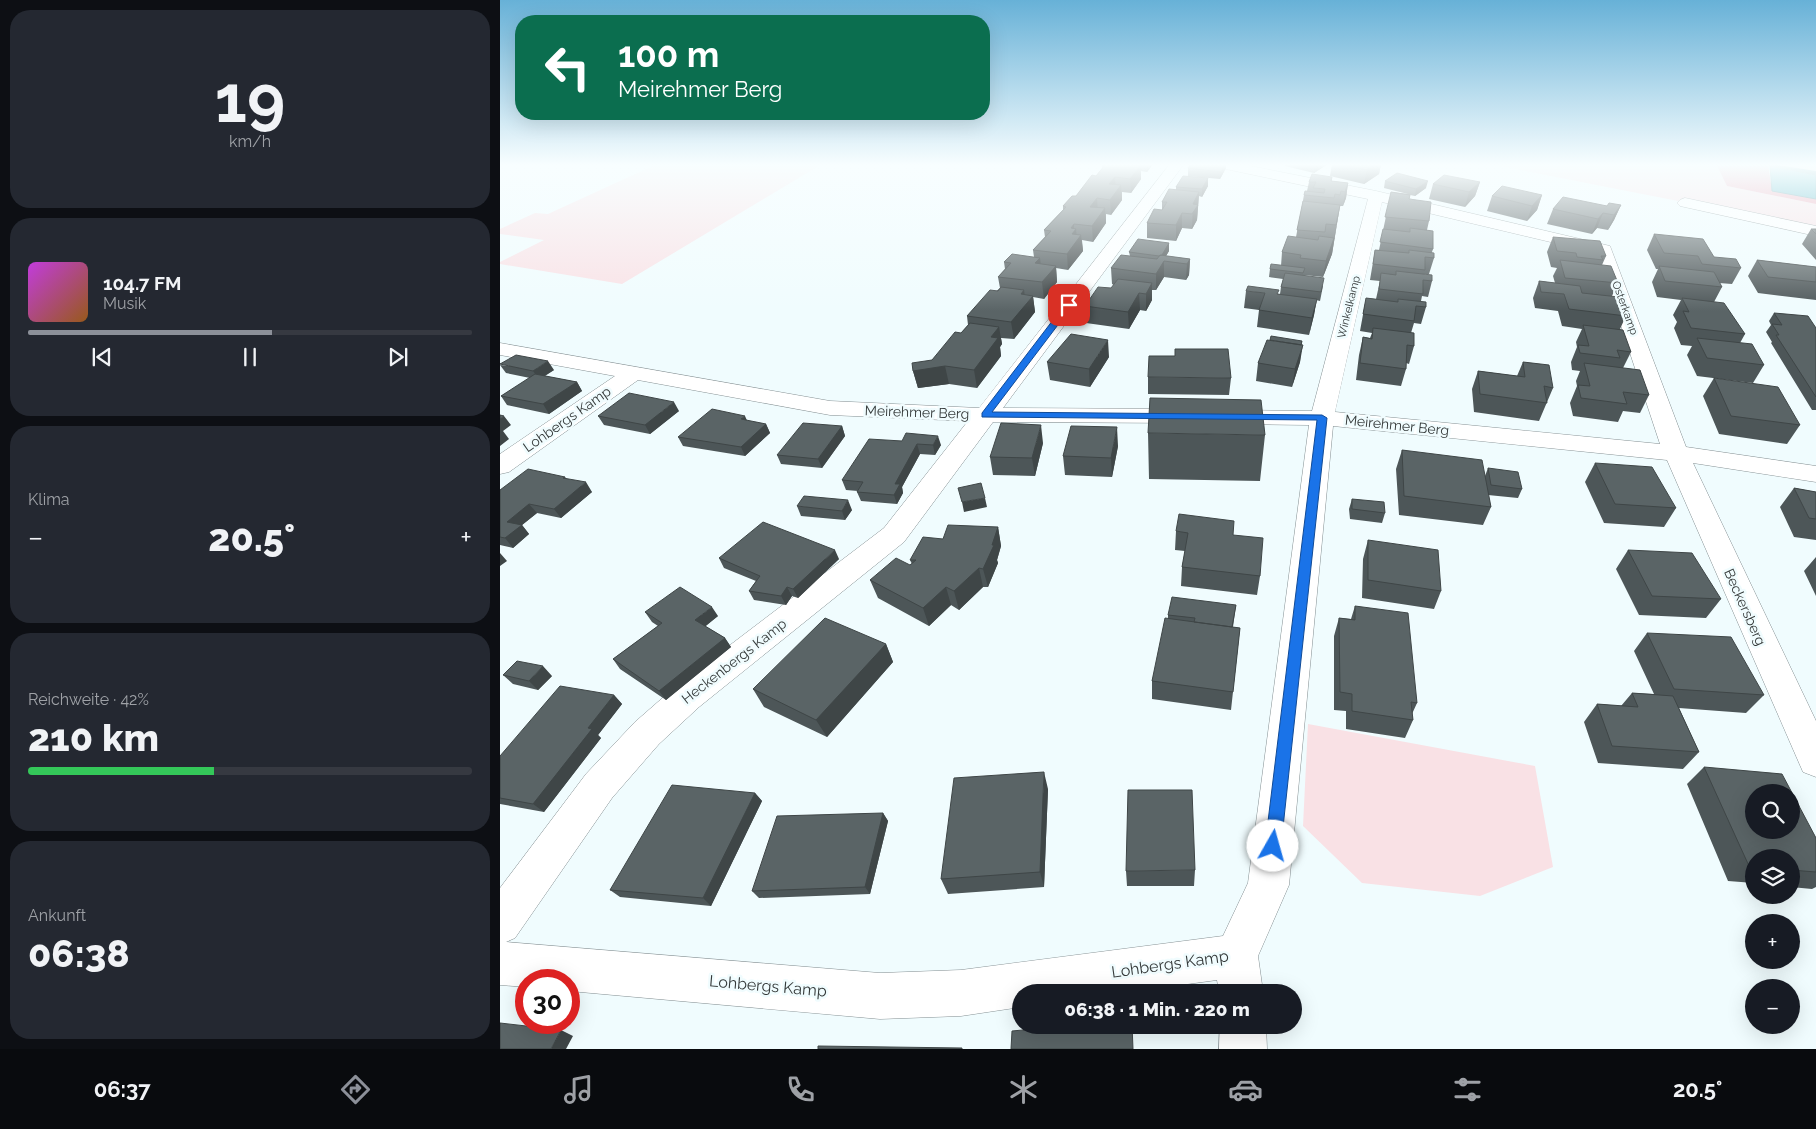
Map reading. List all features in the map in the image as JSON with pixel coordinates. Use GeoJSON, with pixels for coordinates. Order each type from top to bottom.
{"type":"FeatureCollection","features":[{"type":"Feature","properties":{"kind":"street"},"geometry":{"type":"LineString","coordinates":[[985,415],[1140,213]]}},
{"type":"Feature","properties":{"kind":"street","name":"Winkelkamp"},"geometry":{"type":"LineString","coordinates":[[1322,418],[1372,213]]}},
{"type":"Feature","properties":{"kind":"street","name":"Osterkamp"},"geometry":{"type":"LineString","coordinates":[[1448,213],[1604,250],[1676,453]]}},
{"type":"Feature","properties":{"kind":"street"},"geometry":{"type":"LineString","coordinates":[[1729,213],[1816,231]]}},
{"type":"Feature","properties":{"kind":"street","name":"Meirehmer Berg"},"geometry":{"type":"LineString","coordinates":[[500,349],[830,408],[985,415],[1322,418],[1676,453],[1816,474]]}},
{"type":"Feature","properties":{"kind":"street","name":"Lohbergs Kamp"},"geometry":{"type":"LineString","coordinates":[[500,466],[634,372]]}},
{"type":"Feature","properties":{"kind":"street","name":"Heckenbergs Kamp"},"geometry":{"type":"LineString","coordinates":[[500,923],[599,786],[647,733],[687,698],[894,535],[985,415]]}},
{"type":"Feature","properties":{"kind":"street","name":"Lohbergs Kamp"},"geometry":{"type":"LineString","coordinates":[[500,963],[880,996],[961,993],[1238,974],[1268,885],[1322,418]]}},
{"type":"Feature","properties":{"kind":"street","name":"Beckersberg"},"geometry":{"type":"LineString","coordinates":[[1676,453],[1816,760]]}},
{"type":"Feature","properties":{"kind":"street"},"geometry":{"type":"LineString","coordinates":[[1243,1034],[1243,1049]]}},
{"type":"Feature","properties":{"kind":"shaded area"},"geometry":{"type":"Polygon","coordinates":[[[535,213],[740,213],[622,284],[500,264],[500,262],[544,240],[500,234],[500,229],[535,213]]]}},
{"type":"Feature","properties":{"kind":"shaded area"},"geometry":{"type":"Polygon","coordinates":[[[1739,213],[1816,213],[1816,228],[1739,213]]]}},
{"type":"Feature","properties":{"kind":"shaded area"},"geometry":{"type":"Polygon","coordinates":[[[1308,724],[1535,766],[1553,867],[1480,896],[1362,883],[1303,826],[1308,724]]]}},
{"type":"Feature","properties":{"kind":"building"},"geometry":{"type":"Polygon","coordinates":[[[1060,213],[1101,213],[1092,226],[1074,224],[1071,228],[1076,229],[1072,234],[1081,235],[1067,254],[1033,250],[1051,231],[1044,230],[1060,213]]]}},
{"type":"Feature","properties":{"kind":"building"},"geometry":{"type":"Polygon","coordinates":[[[1152,213],[1193,213],[1182,213],[1176,225],[1147,223],[1152,213]]]}},
{"type":"Feature","properties":{"kind":"building"},"geometry":{"type":"Polygon","coordinates":[[[1301,213],[1338,213],[1336,225],[1326,224],[1325,232],[1297,230],[1301,213]]]}},
{"type":"Feature","properties":{"kind":"building"},"geometry":{"type":"Polygon","coordinates":[[[1386,213],[1430,213],[1429,221],[1385,217],[1386,213]]]}},
{"type":"Feature","properties":{"kind":"building"},"geometry":{"type":"Polygon","coordinates":[[[1571,213],[1615,213],[1614,215],[1603,213],[1598,219],[1571,213]]]}},
{"type":"Feature","properties":{"kind":"building"},"geometry":{"type":"Polygon","coordinates":[[[1410,228],[1433,231],[1433,249],[1380,242],[1383,229],[1410,232],[1410,228]]]}},
{"type":"Feature","properties":{"kind":"building"},"geometry":{"type":"Polygon","coordinates":[[[1654,234],[1703,239],[1714,257],[1736,259],[1741,268],[1702,264],[1698,256],[1664,253],[1654,234]]]}},
{"type":"Feature","properties":{"kind":"building"},"geometry":{"type":"Polygon","coordinates":[[[1288,236],[1318,240],[1319,236],[1334,238],[1326,261],[1300,258],[1301,255],[1282,252],[1288,236]]]}},
{"type":"Feature","properties":{"kind":"building"},"geometry":{"type":"Polygon","coordinates":[[[1553,237],[1600,241],[1606,256],[1601,256],[1603,260],[1577,257],[1576,253],[1557,251],[1553,237]]]}},
{"type":"Feature","properties":{"kind":"building"},"geometry":{"type":"Polygon","coordinates":[[[1138,239],[1169,243],[1162,255],[1159,256],[1129,252],[1138,239]]]}},
{"type":"Feature","properties":{"kind":"building"},"geometry":{"type":"Polygon","coordinates":[[[1375,250],[1409,253],[1409,250],[1434,253],[1434,258],[1425,257],[1425,270],[1373,264],[1375,250]]]}},
{"type":"Feature","properties":{"kind":"building"},"geometry":{"type":"Polygon","coordinates":[[[1012,254],[1040,258],[1035,263],[1056,266],[1042,282],[998,277],[1011,263],[1004,262],[1012,254]]]}},
{"type":"Feature","properties":{"kind":"building"},"geometry":{"type":"Polygon","coordinates":[[[1121,255],[1157,259],[1160,255],[1190,259],[1187,264],[1164,261],[1156,274],[1111,268],[1121,255]]]}},
{"type":"Feature","properties":{"kind":"building"},"geometry":{"type":"Polygon","coordinates":[[[1560,260],[1611,266],[1618,283],[1565,278],[1560,260]]]}},
{"type":"Feature","properties":{"kind":"building"},"geometry":{"type":"Polygon","coordinates":[[[1757,260],[1816,267],[1816,282],[1768,277],[1757,260]]]}},
{"type":"Feature","properties":{"kind":"building"},"geometry":{"type":"Polygon","coordinates":[[[1271,264],[1305,268],[1303,273],[1270,269],[1271,264]]]}},
{"type":"Feature","properties":{"kind":"building"},"geometry":{"type":"Polygon","coordinates":[[[1659,266],[1714,272],[1722,287],[1665,281],[1659,266]]]}},
{"type":"Feature","properties":{"kind":"building"},"geometry":{"type":"Polygon","coordinates":[[[1396,271],[1432,275],[1432,281],[1423,280],[1423,294],[1379,289],[1381,273],[1396,275],[1396,271]]]}},
{"type":"Feature","properties":{"kind":"building"},"geometry":{"type":"Polygon","coordinates":[[[1285,273],[1324,278],[1321,292],[1281,287],[1285,273]]]}},
{"type":"Feature","properties":{"kind":"building"},"geometry":{"type":"Polygon","coordinates":[[[1118,279],[1152,283],[1146,294],[1139,293],[1128,312],[1085,306],[1098,287],[1111,288],[1118,279]]]}},
{"type":"Feature","properties":{"kind":"building"},"geometry":{"type":"Polygon","coordinates":[[[1539,281],[1580,286],[1582,293],[1619,297],[1626,316],[1569,309],[1564,294],[1541,292],[1539,281]]]}},
{"type":"Feature","properties":{"kind":"building"},"geometry":{"type":"Polygon","coordinates":[[[1248,286],[1279,290],[1277,294],[1317,299],[1312,318],[1259,310],[1265,293],[1246,291],[1248,286]]]}},
{"type":"Feature","properties":{"kind":"building"},"geometry":{"type":"Polygon","coordinates":[[[1001,287],[1024,290],[1021,294],[1033,296],[1011,322],[967,316],[990,290],[998,291],[1001,287]]]}},
{"type":"Feature","properties":{"kind":"building"},"geometry":{"type":"Polygon","coordinates":[[[1366,298],[1398,302],[1398,299],[1426,302],[1426,307],[1416,306],[1414,321],[1363,314],[1366,298]]]}},
{"type":"Feature","properties":{"kind":"building"},"geometry":{"type":"Polygon","coordinates":[[[1682,298],[1724,303],[1745,334],[1691,328],[1683,311],[1689,312],[1682,298]]]}},
{"type":"Feature","properties":{"kind":"building"},"geometry":{"type":"Polygon","coordinates":[[[1774,313],[1808,316],[1816,328],[1816,397],[1776,335],[1779,335],[1772,324],[1782,325],[1774,313]]]}},
{"type":"Feature","properties":{"kind":"building"},"geometry":{"type":"Polygon","coordinates":[[[970,323],[999,327],[991,337],[998,338],[974,370],[945,366],[913,371],[912,363],[932,360],[955,332],[961,333],[970,323]]]}},
{"type":"Feature","properties":{"kind":"building"},"geometry":{"type":"Polygon","coordinates":[[[1583,325],[1623,330],[1631,352],[1617,350],[1620,358],[1580,353],[1578,345],[1589,346],[1583,325]]]}},
{"type":"Feature","properties":{"kind":"building"},"geometry":{"type":"Polygon","coordinates":[[[1373,328],[1414,333],[1414,346],[1407,345],[1406,369],[1360,363],[1363,337],[1372,339],[1373,328]]]}},
{"type":"Feature","properties":{"kind":"building"},"geometry":{"type":"Polygon","coordinates":[[[1071,334],[1108,340],[1089,369],[1047,362],[1071,334]]]}},
{"type":"Feature","properties":{"kind":"building"},"geometry":{"type":"Polygon","coordinates":[[[1271,336],[1302,341],[1301,345],[1270,340],[1271,336]]]}},
{"type":"Feature","properties":{"kind":"building"},"geometry":{"type":"Polygon","coordinates":[[[1697,338],[1752,344],[1764,365],[1707,358],[1697,338]]]}},
{"type":"Feature","properties":{"kind":"building"},"geometry":{"type":"Polygon","coordinates":[[[1267,340],[1303,345],[1295,369],[1258,363],[1267,340]]]}},
{"type":"Feature","properties":{"kind":"building"},"geometry":{"type":"Polygon","coordinates":[[[1175,349],[1228,349],[1231,378],[1148,377],[1149,356],[1175,356],[1175,349]]]}},
{"type":"Feature","properties":{"kind":"building"},"geometry":{"type":"Polygon","coordinates":[[[516,355],[548,361],[533,371],[500,364],[516,355]]]}},
{"type":"Feature","properties":{"kind":"building"},"geometry":{"type":"Polygon","coordinates":[[[1523,362],[1549,365],[1553,388],[1544,386],[1547,403],[1480,394],[1478,371],[1525,377],[1523,362]]]}},
{"type":"Feature","properties":{"kind":"building"},"geometry":{"type":"Polygon","coordinates":[[[1584,363],[1640,370],[1649,395],[1623,392],[1627,404],[1581,398],[1578,385],[1590,386],[1584,363]]]}},
{"type":"Feature","properties":{"kind":"building"},"geometry":{"type":"Polygon","coordinates":[[[535,374],[577,382],[543,404],[501,396],[535,374]]]}},
{"type":"Feature","properties":{"kind":"building"},"geometry":{"type":"Polygon","coordinates":[[[1714,378],[1778,387],[1800,425],[1731,416],[1714,378]]]}},
{"type":"Feature","properties":{"kind":"building"},"geometry":{"type":"Polygon","coordinates":[[[629,393],[674,402],[645,425],[598,416],[629,393]]]}},
{"type":"Feature","properties":{"kind":"building"},"geometry":{"type":"Polygon","coordinates":[[[1150,398],[1261,400],[1265,435],[1148,433],[1150,398]]]}},
{"type":"Feature","properties":{"kind":"building"},"geometry":{"type":"Polygon","coordinates":[[[712,409],[745,416],[741,419],[766,424],[741,447],[678,437],[712,409]]]}},
{"type":"Feature","properties":{"kind":"building"},"geometry":{"type":"Polygon","coordinates":[[[803,423],[842,426],[818,459],[777,455],[803,423]]]}},
{"type":"Feature","properties":{"kind":"building"},"geometry":{"type":"Polygon","coordinates":[[[1001,423],[1041,425],[1032,458],[990,457],[1001,423]]]}},
{"type":"Feature","properties":{"kind":"building"},"geometry":{"type":"Polygon","coordinates":[[[1071,426],[1117,427],[1111,458],[1063,456],[1071,426]]]}},
{"type":"Feature","properties":{"kind":"building"},"geometry":{"type":"Polygon","coordinates":[[[906,433],[938,436],[933,445],[917,444],[895,484],[900,484],[894,495],[857,492],[863,482],[842,480],[869,439],[902,441],[906,433]]]}},
{"type":"Feature","properties":{"kind":"building"},"geometry":{"type":"Polygon","coordinates":[[[1402,450],[1482,460],[1491,507],[1404,496],[1402,450]]]}},
{"type":"Feature","properties":{"kind":"building"},"geometry":{"type":"Polygon","coordinates":[[[1595,463],[1652,467],[1676,508],[1615,504],[1595,463]]]}},
{"type":"Feature","properties":{"kind":"building"},"geometry":{"type":"Polygon","coordinates":[[[1488,468],[1518,472],[1522,489],[1491,485],[1488,468]]]}},
{"type":"Feature","properties":{"kind":"building"},"geometry":{"type":"Polygon","coordinates":[[[528,469],[586,482],[554,509],[529,504],[507,522],[522,525],[505,538],[500,537],[500,490],[528,469]]]}},
{"type":"Feature","properties":{"kind":"building"},"geometry":{"type":"Polygon","coordinates":[[[981,483],[985,498],[962,502],[958,488],[981,483]]]}},
{"type":"Feature","properties":{"kind":"building"},"geometry":{"type":"Polygon","coordinates":[[[1794,488],[1816,492],[1816,519],[1809,518],[1794,488]]]}},
{"type":"Feature","properties":{"kind":"building"},"geometry":{"type":"Polygon","coordinates":[[[804,496],[848,500],[842,511],[797,506],[804,496]]]}},
{"type":"Feature","properties":{"kind":"building"},"geometry":{"type":"Polygon","coordinates":[[[1352,499],[1384,502],[1385,513],[1352,509],[1352,499]]]}},
{"type":"Feature","properties":{"kind":"building"},"geometry":{"type":"Polygon","coordinates":[[[1179,514],[1234,521],[1233,535],[1263,538],[1260,576],[1182,567],[1188,533],[1176,531],[1179,514]]]}},
{"type":"Feature","properties":{"kind":"building"},"geometry":{"type":"Polygon","coordinates":[[[763,522],[835,550],[793,589],[787,587],[781,596],[749,591],[760,576],[719,558],[763,522]]]}},
{"type":"Feature","properties":{"kind":"building"},"geometry":{"type":"Polygon","coordinates":[[[948,525],[998,527],[992,545],[994,545],[983,569],[979,568],[954,591],[946,587],[923,608],[870,580],[896,558],[910,565],[916,560],[910,560],[923,537],[943,539],[948,525]]]}},
{"type":"Feature","properties":{"kind":"building"},"geometry":{"type":"Polygon","coordinates":[[[1368,540],[1438,550],[1441,591],[1368,580],[1368,540]]]}},
{"type":"Feature","properties":{"kind":"building"},"geometry":{"type":"Polygon","coordinates":[[[1628,550],[1692,553],[1721,599],[1652,596],[1628,550]]]}},
{"type":"Feature","properties":{"kind":"building"},"geometry":{"type":"Polygon","coordinates":[[[680,587],[712,607],[695,620],[725,638],[659,691],[613,659],[662,623],[645,612],[680,587]]]}},
{"type":"Feature","properties":{"kind":"building"},"geometry":{"type":"Polygon","coordinates":[[[1172,597],[1236,605],[1232,627],[1194,622],[1195,618],[1168,615],[1172,597]]]}},
{"type":"Feature","properties":{"kind":"building"},"geometry":{"type":"Polygon","coordinates":[[[1355,606],[1408,613],[1417,703],[1411,702],[1413,720],[1352,711],[1352,694],[1340,692],[1339,618],[1355,620],[1355,606]]]}},
{"type":"Feature","properties":{"kind":"building"},"geometry":{"type":"Polygon","coordinates":[[[825,618],[886,644],[816,720],[753,689],[825,618]]]}},
{"type":"Feature","properties":{"kind":"building"},"geometry":{"type":"Polygon","coordinates":[[[1165,618],[1240,628],[1233,692],[1152,681],[1165,618]]]}},
{"type":"Feature","properties":{"kind":"building"},"geometry":{"type":"Polygon","coordinates":[[[1647,633],[1731,637],[1764,695],[1674,689],[1647,633]]]}},
{"type":"Feature","properties":{"kind":"building"},"geometry":{"type":"Polygon","coordinates":[[[517,661],[543,666],[529,681],[503,675],[517,661]]]}},
{"type":"Feature","properties":{"kind":"building"},"geometry":{"type":"Polygon","coordinates":[[[560,686],[614,695],[588,728],[592,729],[533,804],[500,798],[500,756],[560,686]]]}},
{"type":"Feature","properties":{"kind":"building"},"geometry":{"type":"Polygon","coordinates":[[[1632,693],[1673,696],[1699,752],[1612,746],[1597,704],[1638,707],[1632,693]]]}},
{"type":"Feature","properties":{"kind":"building"},"geometry":{"type":"Polygon","coordinates":[[[1704,767],[1782,774],[1787,784],[1745,784],[1745,839],[1800,839],[1800,808],[1816,838],[1816,872],[1800,871],[1800,849],[1745,849],[1745,857],[1704,767]]]}},
{"type":"Feature","properties":{"kind":"building"},"geometry":{"type":"Polygon","coordinates":[[[1044,772],[1040,872],[941,879],[954,778],[1044,772]]]}},
{"type":"Feature","properties":{"kind":"building"},"geometry":{"type":"Polygon","coordinates":[[[672,785],[755,793],[703,898],[610,890],[672,785]]]}},
{"type":"Feature","properties":{"kind":"building"},"geometry":{"type":"Polygon","coordinates":[[[1128,790],[1192,790],[1195,870],[1126,871],[1128,790]]]}},
{"type":"Feature","properties":{"kind":"building"},"geometry":{"type":"Polygon","coordinates":[[[883,813],[865,887],[752,891],[777,816],[883,813]]]}},
{"type":"Feature","properties":{"kind":"building"},"geometry":{"type":"Polygon","coordinates":[[[500,1023],[515,1025],[515,1034],[559,1034],[551,1049],[500,1049],[500,1023]]]}},
{"type":"Feature","properties":{"kind":"building"},"geometry":{"type":"Polygon","coordinates":[[[1012,1031],[1012,1034],[1132,1034],[1133,1049],[1011,1049],[1012,1031]]]}},
{"type":"Feature","properties":{"kind":"building"},"geometry":{"type":"Polygon","coordinates":[[[818,1046],[962,1048],[962,1049],[818,1049],[818,1046]]]}},
{"type":"Feature","properties":{"kind":"route"},"geometry":{"type":"LineString","coordinates":[[1069,305],[985,415],[1322,418],[1273,846]]}}]}
